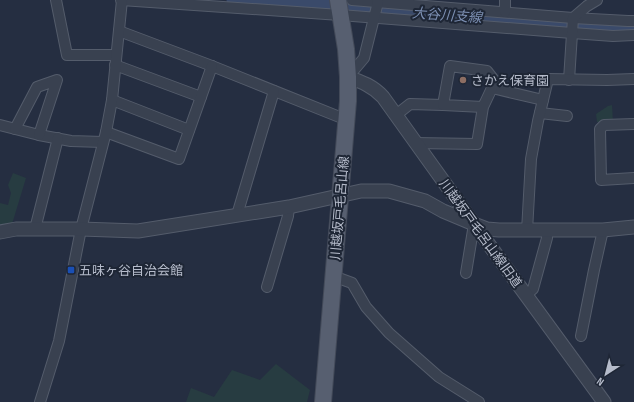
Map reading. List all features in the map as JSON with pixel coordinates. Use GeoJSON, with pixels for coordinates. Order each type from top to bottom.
{"type":"FeatureCollection","features":[{"type":"Feature","properties":{"kind":"main road","name":"川越坂戸毛呂山線"},"geometry":{"type":"LineString","coordinates":[[322,398],[347,120],[348,78],[346,49],[339,7]]}},
{"type":"Feature","properties":{"kind":"street"},"geometry":{"type":"LineString","coordinates":[[56,0],[67,54],[116,60],[201,97]]}},
{"type":"Feature","properties":{"kind":"street"},"geometry":{"type":"LineString","coordinates":[[40,402],[59,341],[81,229],[112,100],[122,0],[339,7],[374,18],[613,36],[634,35]]}},
{"type":"Feature","properties":{"kind":"street"},"geometry":{"type":"LineString","coordinates":[[352,0],[460,4],[505,12],[573,18],[634,20]]}},
{"type":"Feature","properties":{"kind":"street"},"geometry":{"type":"LineString","coordinates":[[505,0],[505,12]]}},
{"type":"Feature","properties":{"kind":"street"},"geometry":{"type":"LineString","coordinates":[[569,80],[573,18],[597,0]]}},
{"type":"Feature","properties":{"kind":"street"},"geometry":{"type":"LineString","coordinates":[[348,78],[364,58],[377,1]]}},
{"type":"Feature","properties":{"kind":"street"},"geometry":{"type":"LineString","coordinates":[[119,31],[212,66],[347,120]]}},
{"type":"Feature","properties":{"kind":"street"},"geometry":{"type":"LineString","coordinates":[[0,125],[71,141],[104,137],[179,159],[212,66]]}},
{"type":"Feature","properties":{"kind":"street"},"geometry":{"type":"LineString","coordinates":[[415,143],[477,144],[483,107],[494,80],[487,70],[450,66],[443,106]]}},
{"type":"Feature","properties":{"kind":"street","name":"川越坂戸毛呂山線旧道"},"geometry":{"type":"LineString","coordinates":[[348,78],[362,81],[378,91],[383,97],[604,402]]}},
{"type":"Feature","properties":{"kind":"street"},"geometry":{"type":"LineString","coordinates":[[527,231],[531,159],[548,79],[634,79]]}},
{"type":"Feature","properties":{"kind":"street"},"geometry":{"type":"LineString","coordinates":[[15,129],[37,87],[58,80],[39,135]]}},
{"type":"Feature","properties":{"kind":"street"},"geometry":{"type":"LineString","coordinates":[[492,88],[543,100]]}},
{"type":"Feature","properties":{"kind":"street"},"geometry":{"type":"LineString","coordinates":[[237,215],[274,91]]}},
{"type":"Feature","properties":{"kind":"street"},"geometry":{"type":"LineString","coordinates":[[112,100],[189,130]]}},
{"type":"Feature","properties":{"kind":"street"},"geometry":{"type":"LineString","coordinates":[[396,115],[410,104],[483,107]]}},
{"type":"Feature","properties":{"kind":"street"},"geometry":{"type":"LineString","coordinates":[[540,113],[567,116]]}},
{"type":"Feature","properties":{"kind":"street"},"geometry":{"type":"LineString","coordinates":[[634,124],[604,125],[600,130],[601,180],[634,178]]}},
{"type":"Feature","properties":{"kind":"street"},"geometry":{"type":"LineString","coordinates":[[35,229],[58,138]]}},
{"type":"Feature","properties":{"kind":"street"},"geometry":{"type":"LineString","coordinates":[[0,232],[16,229],[138,231],[289,207],[361,191],[389,192],[425,202],[487,229],[547,231],[603,230],[634,227]]}},
{"type":"Feature","properties":{"kind":"street"},"geometry":{"type":"LineString","coordinates":[[267,287],[288,216],[289,207]]}},
{"type":"Feature","properties":{"kind":"street"},"geometry":{"type":"LineString","coordinates":[[466,273],[474,224]]}},
{"type":"Feature","properties":{"kind":"street"},"geometry":{"type":"LineString","coordinates":[[581,336],[603,230]]}},
{"type":"Feature","properties":{"kind":"street"},"geometry":{"type":"LineString","coordinates":[[526,295],[533,289],[547,238],[547,231]]}},
{"type":"Feature","properties":{"kind":"street"},"geometry":{"type":"LineString","coordinates":[[333,276],[352,283],[366,307],[388,333],[439,377],[479,402]]}},
{"type":"Feature","properties":{"kind":"green space"},"geometry":{"type":"Polygon","coordinates":[[[612,105],[613,122],[597,122],[596,114],[612,105]]]}},
{"type":"Feature","properties":{"kind":"green space"},"geometry":{"type":"Polygon","coordinates":[[[13,173],[26,178],[12,224],[0,226],[0,203],[8,205],[11,193],[8,185],[13,173]]]}},
{"type":"Feature","properties":{"kind":"green space"},"geometry":{"type":"Polygon","coordinates":[[[276,364],[310,390],[307,402],[186,402],[191,388],[214,397],[232,370],[260,380],[276,364]]]}},
{"type":"Feature","properties":{"kind":"waterway","name":"大谷川支線"},"geometry":{"type":"LineString","coordinates":[[235,0],[621,28],[634,27]]}},
{"type":"Feature","properties":{"kind":"place","name":"さかえ保育園"},"geometry":{"type":"Point","coordinates":[463,80]}},
{"type":"Feature","properties":{"kind":"place","name":"五味ヶ谷自治会館"},"geometry":{"type":"Point","coordinates":[71,270]}}]}
